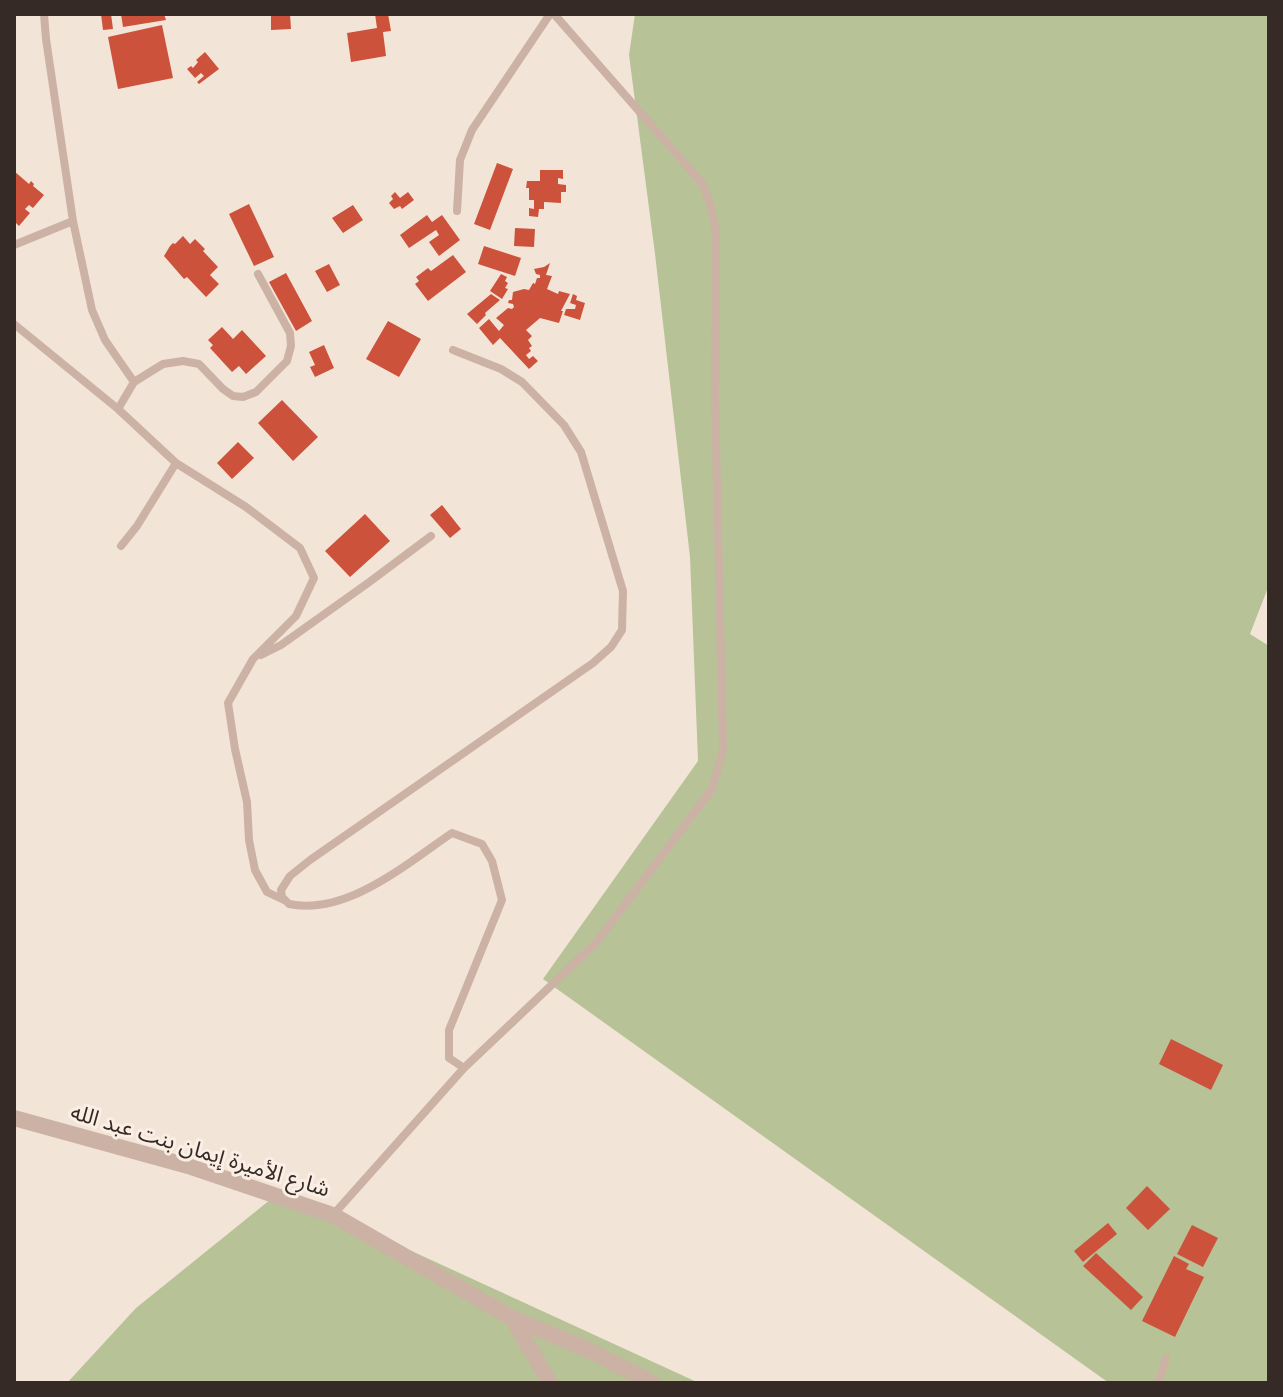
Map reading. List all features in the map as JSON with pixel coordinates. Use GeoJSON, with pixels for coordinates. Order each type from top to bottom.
{"type":"FeatureCollection","features":[{"type":"Feature","properties":{"kind":"street","name":"شارع الأميرة إيمان بنت عبد الله"},"geometry":{"type":"LineString","coordinates":[[14,1118],[188,1166],[333,1215],[512,1318],[550,1383]]}},
{"type":"Feature","properties":{"kind":"street"},"geometry":{"type":"LineString","coordinates":[[512,1318],[589,1350],[652,1383]]}},
{"type":"Feature","properties":{"kind":"lane"},"geometry":{"type":"LineString","coordinates":[[44,14],[73,221],[92,310],[105,340],[134,382]]}},
{"type":"Feature","properties":{"kind":"lane"},"geometry":{"type":"LineString","coordinates":[[333,1215],[464,1068],[596,943],[712,789],[723,750],[715,397],[716,232],[702,183],[552,14],[472,130],[460,160],[457,211]]}},
{"type":"Feature","properties":{"kind":"lane"},"geometry":{"type":"LineString","coordinates":[[14,245],[73,221]]}},
{"type":"Feature","properties":{"kind":"lane"},"geometry":{"type":"LineString","coordinates":[[118,409],[134,382],[163,364],[183,361],[199,364],[233,396],[243,397],[256,392],[287,361],[291,346],[290,333],[258,274]]}},
{"type":"Feature","properties":{"kind":"lane"},"geometry":{"type":"LineString","coordinates":[[14,324],[118,409],[176,463],[246,507],[300,548],[314,578],[296,616],[253,659],[228,703],[247,802],[249,840],[255,870],[267,892],[285,900]]}},
{"type":"Feature","properties":{"kind":"lane"},"geometry":{"type":"LineString","coordinates":[[453,350],[501,369],[522,382],[564,425],[581,452],[623,591],[622,630],[611,647],[593,663],[310,860],[290,876],[281,890],[282,897],[289,904],[311,907],[329,904],[360,894],[452,833],[482,844],[492,861],[502,900],[449,1030],[449,1058],[464,1068]]}},
{"type":"Feature","properties":{"kind":"lane"},"geometry":{"type":"LineString","coordinates":[[121,546],[176,463]]}},
{"type":"Feature","properties":{"kind":"lane"},"geometry":{"type":"LineString","coordinates":[[253,659],[281,645],[431,536]]}},
{"type":"Feature","properties":{"kind":"lane"},"geometry":{"type":"LineString","coordinates":[[1158,1383],[1166,1359]]}},
{"type":"Feature","properties":{"kind":"green space"},"geometry":{"type":"Polygon","coordinates":[[[635,14],[1269,14],[1269,585],[1250,634],[1269,646],[1269,1383],[1109,1383],[543,979],[698,761],[690,557],[629,55],[635,14]]]}},
{"type":"Feature","properties":{"kind":"green space"},"geometry":{"type":"Polygon","coordinates":[[[281,1191],[699,1383],[67,1383],[136,1308],[281,1191]]]}},
{"type":"Feature","properties":{"kind":"building"},"geometry":{"type":"Polygon","coordinates":[[[101,14],[111,14],[113,29],[103,30],[101,14]]]}},
{"type":"Feature","properties":{"kind":"building"},"geometry":{"type":"Polygon","coordinates":[[[121,14],[164,14],[166,20],[123,27],[121,14]]]}},
{"type":"Feature","properties":{"kind":"building"},"geometry":{"type":"Polygon","coordinates":[[[271,14],[290,14],[291,29],[271,30],[271,14]]]}},
{"type":"Feature","properties":{"kind":"building"},"geometry":{"type":"Polygon","coordinates":[[[375,14],[388,14],[391,31],[383,32],[386,56],[351,62],[347,33],[377,28],[375,14]]]}},
{"type":"Feature","properties":{"kind":"building"},"geometry":{"type":"Polygon","coordinates":[[[162,25],[173,78],[118,89],[108,37],[162,25]]]}},
{"type":"Feature","properties":{"kind":"building"},"geometry":{"type":"Polygon","coordinates":[[[205,52],[219,69],[199,84],[197,82],[204,76],[201,73],[195,78],[187,69],[193,68],[205,52]]]}},
{"type":"Feature","properties":{"kind":"building"},"geometry":{"type":"Polygon","coordinates":[[[497,163],[513,169],[490,230],[474,224],[497,163]]]}},
{"type":"Feature","properties":{"kind":"building"},"geometry":{"type":"Polygon","coordinates":[[[540,170],[563,170],[563,179],[558,178],[558,184],[566,185],[566,192],[561,192],[561,203],[544,202],[544,209],[539,209],[538,217],[529,216],[529,208],[534,209],[534,200],[529,200],[527,181],[540,181],[540,170]]]}},
{"type":"Feature","properties":{"kind":"building"},"geometry":{"type":"Polygon","coordinates":[[[14,171],[29,184],[31,181],[44,195],[33,208],[29,205],[25,209],[30,213],[19,226],[14,221],[14,171]]]}},
{"type":"Feature","properties":{"kind":"building"},"geometry":{"type":"Polygon","coordinates":[[[395,192],[400,198],[408,192],[414,200],[402,209],[400,206],[394,209],[389,203],[395,192]]]}},
{"type":"Feature","properties":{"kind":"building"},"geometry":{"type":"Polygon","coordinates":[[[249,204],[274,257],[254,266],[229,214],[249,204]]]}},
{"type":"Feature","properties":{"kind":"building"},"geometry":{"type":"Polygon","coordinates":[[[353,205],[363,220],[343,233],[332,218],[353,205]]]}},
{"type":"Feature","properties":{"kind":"building"},"geometry":{"type":"Polygon","coordinates":[[[427,215],[432,222],[442,215],[460,240],[439,256],[429,242],[439,235],[436,230],[409,248],[400,235],[427,215]]]}},
{"type":"Feature","properties":{"kind":"building"},"geometry":{"type":"Polygon","coordinates":[[[515,228],[535,229],[534,247],[514,246],[515,228]]]}},
{"type":"Feature","properties":{"kind":"building"},"geometry":{"type":"Polygon","coordinates":[[[183,236],[190,244],[195,239],[218,267],[210,275],[219,284],[206,297],[187,277],[184,279],[164,256],[170,246],[183,236]]]}},
{"type":"Feature","properties":{"kind":"building"},"geometry":{"type":"Polygon","coordinates":[[[484,246],[521,258],[515,276],[478,264],[484,246]]]}},
{"type":"Feature","properties":{"kind":"building"},"geometry":{"type":"Polygon","coordinates":[[[453,255],[466,272],[428,301],[415,284],[419,281],[416,277],[428,268],[431,271],[453,255]]]}},
{"type":"Feature","properties":{"kind":"building"},"geometry":{"type":"Polygon","coordinates":[[[550,263],[546,275],[552,276],[547,289],[558,294],[559,291],[570,294],[559,323],[540,318],[526,330],[532,336],[528,340],[532,346],[526,355],[538,361],[529,369],[500,338],[493,345],[479,328],[489,319],[499,331],[504,325],[496,318],[514,307],[508,303],[512,300],[513,292],[529,290],[540,278],[534,269],[550,263]]]}},
{"type":"Feature","properties":{"kind":"building"},"geometry":{"type":"Polygon","coordinates":[[[329,264],[340,285],[327,292],[315,271],[329,264]]]}},
{"type":"Feature","properties":{"kind":"building"},"geometry":{"type":"Polygon","coordinates":[[[286,273],[312,321],[296,331],[269,282],[286,273]]]}},
{"type":"Feature","properties":{"kind":"building"},"geometry":{"type":"Polygon","coordinates":[[[501,274],[507,277],[505,281],[508,283],[502,299],[490,291],[501,274]]]}},
{"type":"Feature","properties":{"kind":"building"},"geometry":{"type":"Polygon","coordinates":[[[491,294],[500,300],[477,324],[467,314],[491,294]]]}},
{"type":"Feature","properties":{"kind":"building"},"geometry":{"type":"Polygon","coordinates":[[[573,294],[577,296],[576,300],[585,303],[580,320],[564,315],[566,309],[575,309],[576,305],[570,303],[573,294]]]}},
{"type":"Feature","properties":{"kind":"building"},"geometry":{"type":"Polygon","coordinates":[[[388,321],[421,339],[399,377],[366,359],[388,321]]]}},
{"type":"Feature","properties":{"kind":"building"},"geometry":{"type":"Polygon","coordinates":[[[222,327],[233,339],[242,330],[266,356],[246,374],[239,366],[232,372],[210,348],[213,345],[208,340],[222,327]]]}},
{"type":"Feature","properties":{"kind":"building"},"geometry":{"type":"Polygon","coordinates":[[[324,345],[334,368],[315,377],[310,367],[315,365],[309,352],[324,345]]]}},
{"type":"Feature","properties":{"kind":"building"},"geometry":{"type":"Polygon","coordinates":[[[282,400],[318,437],[293,461],[258,423],[282,400]]]}},
{"type":"Feature","properties":{"kind":"building"},"geometry":{"type":"Polygon","coordinates":[[[238,442],[254,458],[232,479],[217,463],[238,442]]]}},
{"type":"Feature","properties":{"kind":"building"},"geometry":{"type":"Polygon","coordinates":[[[442,505],[461,529],[450,538],[430,515],[442,505]]]}},
{"type":"Feature","properties":{"kind":"building"},"geometry":{"type":"Polygon","coordinates":[[[365,514],[390,541],[350,577],[325,551],[365,514]]]}},
{"type":"Feature","properties":{"kind":"building"},"geometry":{"type":"Polygon","coordinates":[[[1171,1039],[1223,1065],[1211,1090],[1159,1064],[1171,1039]]]}},
{"type":"Feature","properties":{"kind":"building"},"geometry":{"type":"Polygon","coordinates":[[[1147,1186],[1170,1209],[1148,1230],[1126,1208],[1147,1186]]]}},
{"type":"Feature","properties":{"kind":"building"},"geometry":{"type":"Polygon","coordinates":[[[1108,1223],[1117,1234],[1083,1262],[1074,1251],[1108,1223]]]}},
{"type":"Feature","properties":{"kind":"building"},"geometry":{"type":"Polygon","coordinates":[[[1192,1225],[1218,1238],[1203,1267],[1177,1254],[1192,1225]]]}},
{"type":"Feature","properties":{"kind":"building"},"geometry":{"type":"Polygon","coordinates":[[[1096,1253],[1143,1297],[1131,1310],[1083,1266],[1096,1253]]]}},
{"type":"Feature","properties":{"kind":"building"},"geometry":{"type":"Polygon","coordinates":[[[1174,1256],[1189,1264],[1186,1269],[1204,1277],[1175,1337],[1142,1321],[1174,1256]]]}}]}
